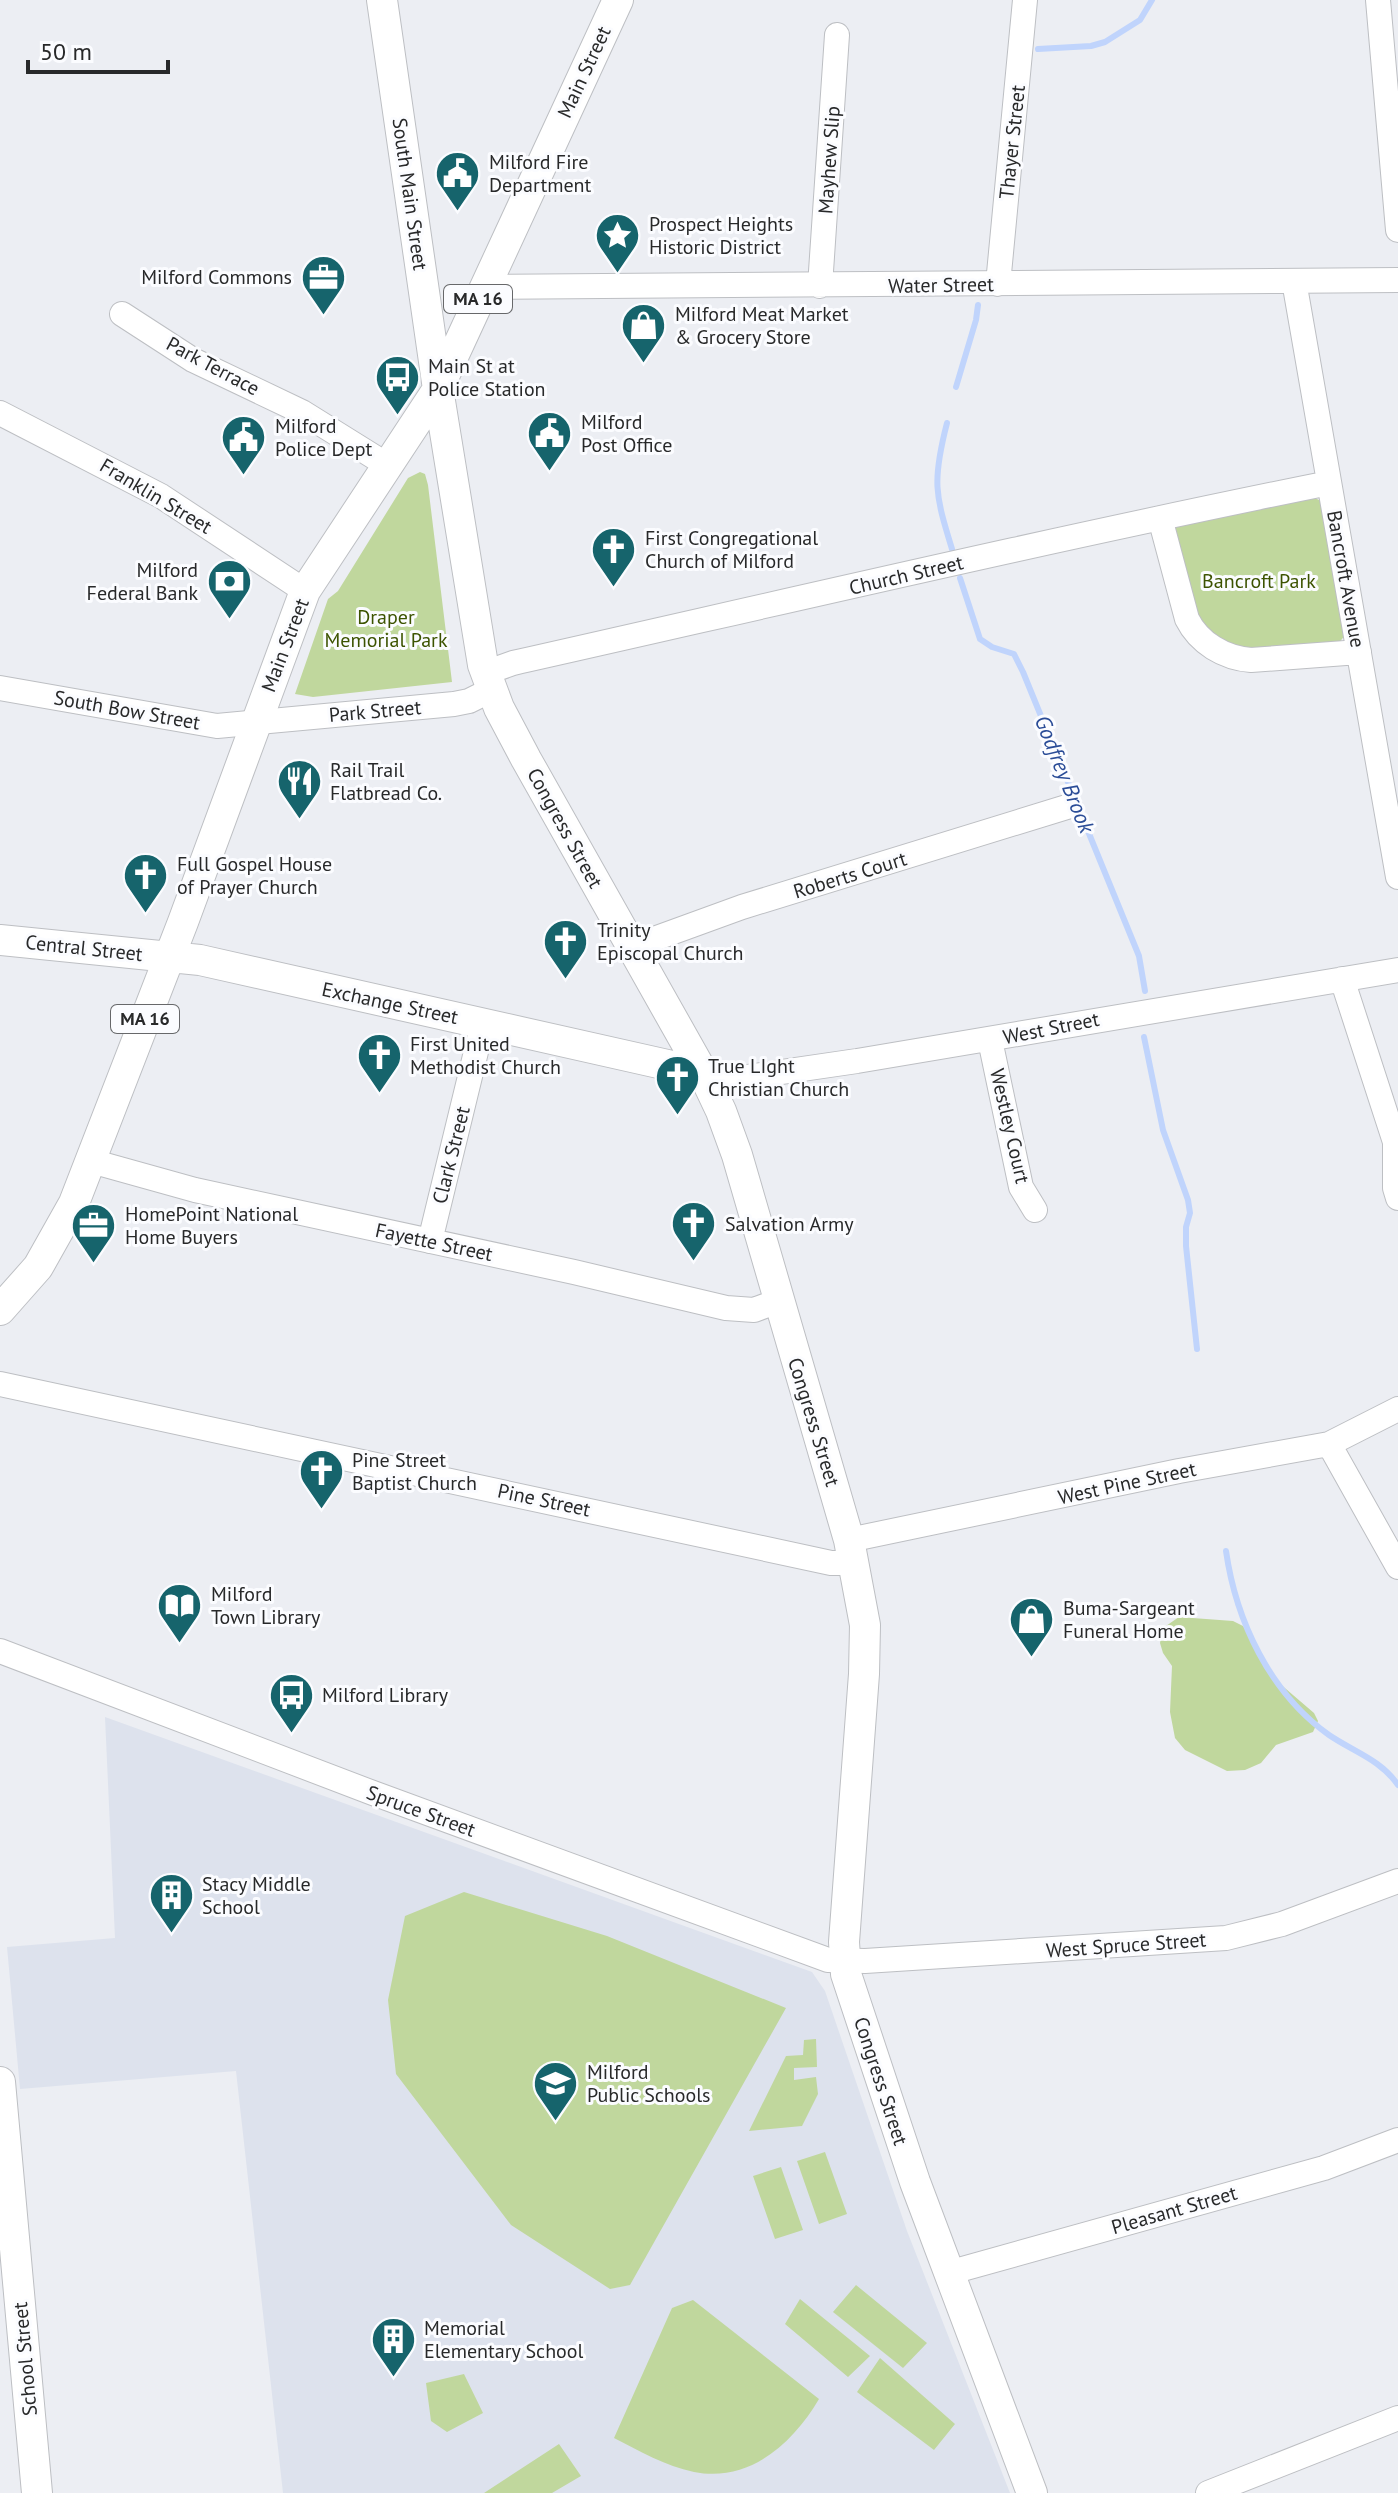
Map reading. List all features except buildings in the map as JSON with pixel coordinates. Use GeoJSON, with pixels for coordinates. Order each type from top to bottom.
{"type":"FeatureCollection","features":[{"type":"Feature","properties":{"kind":"main road","name":"South Main Street"},"geometry":{"type":"LineString","coordinates":[[382,0],[438,389]]}},
{"type":"Feature","properties":{"kind":"main road","name":"Main Street"},"geometry":{"type":"LineString","coordinates":[[0,1310],[25,1283],[51,1247],[91,1161],[305,591],[438,389],[618,0]]}},
{"type":"Feature","properties":{"kind":"main road","name":"Congress Street"},"geometry":{"type":"LineString","coordinates":[[438,389],[476,633],[488,681],[526,759],[703,1073],[721,1111],[737,1155],[852,1552],[865,1625],[845,1962],[848,1980],[904,2152],[1032,2493]]}},
{"type":"Feature","properties":{"kind":"main road","name":"Central Street"},"geometry":{"type":"LineString","coordinates":[[0,940],[169,956]]}},
{"type":"Feature","properties":{"kind":"main road","name":"Exchange Street"},"geometry":{"type":"LineString","coordinates":[[169,956],[200,960],[703,1073]]}},
{"type":"Feature","properties":{"kind":"main road","name":"School Street"},"geometry":{"type":"LineString","coordinates":[[0,2082],[37,2493]]}},
{"type":"Feature","properties":{"kind":"street","name":"Thayer Street"},"geometry":{"type":"LineString","coordinates":[[998,284],[1025,0]]}},
{"type":"Feature","properties":{"kind":"street"},"geometry":{"type":"LineString","coordinates":[[1378,0],[1398,230]]}},
{"type":"Feature","properties":{"kind":"street","name":"Mayhew Slip"},"geometry":{"type":"LineString","coordinates":[[820,286],[837,35]]}},
{"type":"Feature","properties":{"kind":"street","name":"Water Street"},"geometry":{"type":"LineString","coordinates":[[484,287],[1398,280]]}},
{"type":"Feature","properties":{"kind":"street","name":"Bancroft Avenue"},"geometry":{"type":"LineString","coordinates":[[1294,281],[1398,877]]}},
{"type":"Feature","properties":{"kind":"street","name":"Park Terrace"},"geometry":{"type":"LineString","coordinates":[[122,314],[193,360],[302,412],[387,465]]}},
{"type":"Feature","properties":{"kind":"street","name":"Franklin Street"},"geometry":{"type":"LineString","coordinates":[[0,413],[161,496],[305,591]]}},
{"type":"Feature","properties":{"kind":"street","name":"Church Street"},"geometry":{"type":"LineString","coordinates":[[488,681],[513,663],[1329,483]]}},
{"type":"Feature","properties":{"kind":"street"},"geometry":{"type":"LineString","coordinates":[[1160,518],[1187,619],[1194,631],[1209,645],[1237,658],[1251,660],[1359,652]]}},
{"type":"Feature","properties":{"kind":"street","name":"Park Street"},"geometry":{"type":"LineString","coordinates":[[255,722],[454,704],[469,701],[488,681]]}},
{"type":"Feature","properties":{"kind":"street","name":"South Bow Street"},"geometry":{"type":"LineString","coordinates":[[0,688],[217,726],[255,722]]}},
{"type":"Feature","properties":{"kind":"street","name":"Roberts Court"},"geometry":{"type":"LineString","coordinates":[[632,947],[742,907],[1070,806]]}},
{"type":"Feature","properties":{"kind":"street","name":"West Street"},"geometry":{"type":"LineString","coordinates":[[703,1073],[740,1078],[990,1040],[1089,1020],[1398,970]]}},
{"type":"Feature","properties":{"kind":"street"},"geometry":{"type":"LineString","coordinates":[[1342,979],[1395,1142],[1395,1188],[1398,1198]]}},
{"type":"Feature","properties":{"kind":"street","name":"Clark Street"},"geometry":{"type":"LineString","coordinates":[[430,1241],[483,1023]]}},
{"type":"Feature","properties":{"kind":"street","name":"Westley Court"},"geometry":{"type":"LineString","coordinates":[[990,1040],[1021,1187],[1035,1210]]}},
{"type":"Feature","properties":{"kind":"street","name":"Fayette Street"},"geometry":{"type":"LineString","coordinates":[[91,1161],[195,1190],[726,1308],[754,1310],[778,1301]]}},
{"type":"Feature","properties":{"kind":"street","name":"Pine Street"},"geometry":{"type":"LineString","coordinates":[[0,1384],[831,1563],[852,1552]]}},
{"type":"Feature","properties":{"kind":"street","name":"West Pine Street"},"geometry":{"type":"LineString","coordinates":[[852,1552],[1179,1471],[1329,1444],[1398,1409]]}},
{"type":"Feature","properties":{"kind":"street"},"geometry":{"type":"LineString","coordinates":[[1329,1444],[1398,1567]]}},
{"type":"Feature","properties":{"kind":"street","name":"Spruce Street"},"geometry":{"type":"LineString","coordinates":[[0,1651],[821,1958],[845,1962]]}},
{"type":"Feature","properties":{"kind":"street","name":"West Spruce Street"},"geometry":{"type":"LineString","coordinates":[[845,1962],[1226,1938],[1282,1924],[1398,1881]]}},
{"type":"Feature","properties":{"kind":"street","name":"Pleasant Street"},"geometry":{"type":"LineString","coordinates":[[948,2273],[1324,2168],[1398,2140]]}},
{"type":"Feature","properties":{"kind":"street"},"geometry":{"type":"LineString","coordinates":[[1208,2493],[1398,2418]]}},
{"type":"Feature","properties":{"kind":"shaded area","name":"Milford Public Schools"},"geometry":{"type":"Polygon","coordinates":[[[105,1717],[812,1972],[825,1991],[907,2231],[1010,2493],[283,2493],[236,2071],[20,2089],[7,1947],[115,1938],[105,1717]]]}},
{"type":"Feature","properties":{"kind":"green space","name":"Draper Memorial Park"},"geometry":{"type":"Polygon","coordinates":[[[420,472],[425,474],[428,485],[452,682],[313,697],[295,694],[328,599],[338,591],[408,478],[420,472]]]}},
{"type":"Feature","properties":{"kind":"green space","name":"Bancroft Park"},"geometry":{"type":"Polygon","coordinates":[[[1315,498],[1321,501],[1345,635],[1339,643],[1242,649],[1210,633],[1197,615],[1175,526],[1315,498]]]}},
{"type":"Feature","properties":{"kind":"green space"},"geometry":{"type":"Polygon","coordinates":[[[1179,1617],[1233,1621],[1243,1626],[1279,1683],[1314,1713],[1318,1721],[1313,1732],[1276,1745],[1261,1763],[1245,1770],[1227,1771],[1185,1750],[1175,1738],[1170,1712],[1172,1666],[1160,1643],[1163,1628],[1179,1617]]]}},
{"type":"Feature","properties":{"kind":"green space"},"geometry":{"type":"Polygon","coordinates":[[[464,1892],[607,1936],[786,2008],[630,2285],[610,2289],[511,2225],[396,2074],[388,2000],[405,1916],[464,1892]]]}},
{"type":"Feature","properties":{"kind":"green space"},"geometry":{"type":"Polygon","coordinates":[[[816,2039],[817,2067],[794,2068],[794,2080],[816,2077],[818,2094],[802,2126],[749,2131],[786,2056],[803,2055],[804,2040],[816,2039]]]}},
{"type":"Feature","properties":{"kind":"green space"},"geometry":{"type":"Polygon","coordinates":[[[825,2152],[847,2214],[819,2224],[797,2161],[825,2152]]]}},
{"type":"Feature","properties":{"kind":"green space"},"geometry":{"type":"Polygon","coordinates":[[[781,2167],[803,2230],[775,2239],[753,2176],[781,2167]]]}},
{"type":"Feature","properties":{"kind":"green space"},"geometry":{"type":"Polygon","coordinates":[[[856,2285],[927,2343],[903,2368],[833,2312],[856,2285]]]}},
{"type":"Feature","properties":{"kind":"green space"},"geometry":{"type":"Polygon","coordinates":[[[800,2299],[870,2356],[848,2377],[785,2324],[800,2299]]]}},
{"type":"Feature","properties":{"kind":"green space"},"geometry":{"type":"Polygon","coordinates":[[[693,2300],[819,2399],[783,2444],[768,2456],[734,2471],[714,2474],[683,2469],[614,2438],[672,2308],[693,2300]]]}},
{"type":"Feature","properties":{"kind":"green space"},"geometry":{"type":"Polygon","coordinates":[[[880,2358],[955,2424],[934,2450],[857,2392],[880,2358]]]}},
{"type":"Feature","properties":{"kind":"green space"},"geometry":{"type":"Polygon","coordinates":[[[464,2374],[483,2413],[447,2432],[431,2421],[426,2383],[464,2374]]]}},
{"type":"Feature","properties":{"kind":"green space"},"geometry":{"type":"Polygon","coordinates":[[[559,2444],[581,2476],[552,2493],[484,2493],[559,2444]]]}},
{"type":"Feature","properties":{"kind":"waterway","name":"Godfrey Brook"},"geometry":{"type":"LineString","coordinates":[[1038,49],[1091,46],[1105,42],[1140,20],[1152,0]]}},
{"type":"Feature","properties":{"kind":"waterway","name":"Godfrey Brook"},"geometry":{"type":"LineString","coordinates":[[956,387],[978,305]]}},
{"type":"Feature","properties":{"kind":"waterway","name":"Godfrey Brook"},"geometry":{"type":"LineString","coordinates":[[947,423],[939,459],[938,487],[952,549]]}},
{"type":"Feature","properties":{"kind":"waterway","name":"Godfrey Brook"},"geometry":{"type":"LineString","coordinates":[[960,578],[980,639],[992,647],[1014,654],[1023,672],[1139,956],[1145,991]]}},
{"type":"Feature","properties":{"kind":"waterway","name":"Godfrey Brook"},"geometry":{"type":"LineString","coordinates":[[1144,1037],[1163,1130],[1188,1200],[1190,1213],[1186,1246],[1197,1349]]}},
{"type":"Feature","properties":{"kind":"waterway","name":"Godfrey Brook"},"geometry":{"type":"LineString","coordinates":[[1226,1551],[1247,1629],[1273,1677],[1308,1718],[1329,1735],[1375,1762],[1398,1785]]}},
{"type":"Feature","properties":{"kind":"place","name":"Milford Fire Department"},"geometry":{"type":"Point","coordinates":[458,213]}},
{"type":"Feature","properties":{"kind":"place","name":"Prospect Heights Historic District"},"geometry":{"type":"Point","coordinates":[618,274]}},
{"type":"Feature","properties":{"kind":"place","name":"Milford Commons"},"geometry":{"type":"Point","coordinates":[323,316]}},
{"type":"Feature","properties":{"kind":"place","name":"Milford Meat Market & Grocery Store"},"geometry":{"type":"Point","coordinates":[644,364]}},
{"type":"Feature","properties":{"kind":"place","name":"Main St at Police Station"},"geometry":{"type":"Point","coordinates":[397,417]}},
{"type":"Feature","properties":{"kind":"place","name":"Milford Post Office"},"geometry":{"type":"Point","coordinates":[550,472]}},
{"type":"Feature","properties":{"kind":"place","name":"Milford Police Dept"},"geometry":{"type":"Point","coordinates":[244,476]}},
{"type":"Feature","properties":{"kind":"place","name":"First Congregational Church of Milford"},"geometry":{"type":"Point","coordinates":[614,588]}},
{"type":"Feature","properties":{"kind":"place","name":"Milford Federal Bank"},"geometry":{"type":"Point","coordinates":[229,620]}},
{"type":"Feature","properties":{"kind":"place","name":"Rail Trail Flatbread Co."},"geometry":{"type":"Point","coordinates":[299,820]}},
{"type":"Feature","properties":{"kind":"place","name":"Full Gospel House of Prayer Church"},"geometry":{"type":"Point","coordinates":[146,915]}},
{"type":"Feature","properties":{"kind":"place","name":"Trinity Episcopal Church"},"geometry":{"type":"Point","coordinates":[566,980]}},
{"type":"Feature","properties":{"kind":"place","name":"First United Methodist Church"},"geometry":{"type":"Point","coordinates":[379,1095]}},
{"type":"Feature","properties":{"kind":"place","name":"True LIght Christian Church"},"geometry":{"type":"Point","coordinates":[677,1117]}},
{"type":"Feature","properties":{"kind":"place","name":"Salvation Army"},"geometry":{"type":"Point","coordinates":[694,1263]}},
{"type":"Feature","properties":{"kind":"place","name":"HomePoint National Home Buyers"},"geometry":{"type":"Point","coordinates":[94,1265]}},
{"type":"Feature","properties":{"kind":"place","name":"Pine Street Baptist Church"},"geometry":{"type":"Point","coordinates":[321,1510]}},
{"type":"Feature","properties":{"kind":"place","name":"Milford Town Library"},"geometry":{"type":"Point","coordinates":[180,1645]}},
{"type":"Feature","properties":{"kind":"place","name":"Buma-Sargeant Funeral Home"},"geometry":{"type":"Point","coordinates":[1032,1658]}},
{"type":"Feature","properties":{"kind":"place","name":"Milford Library"},"geometry":{"type":"Point","coordinates":[291,1734]}},
{"type":"Feature","properties":{"kind":"place","name":"Stacy Middle School"},"geometry":{"type":"Point","coordinates":[171,1935]}},
{"type":"Feature","properties":{"kind":"place","name":"Milford Public Schools"},"geometry":{"type":"Point","coordinates":[556,2123]}},
{"type":"Feature","properties":{"kind":"place","name":"Memorial Elementary School"},"geometry":{"type":"Point","coordinates":[393,2379]}}]}
